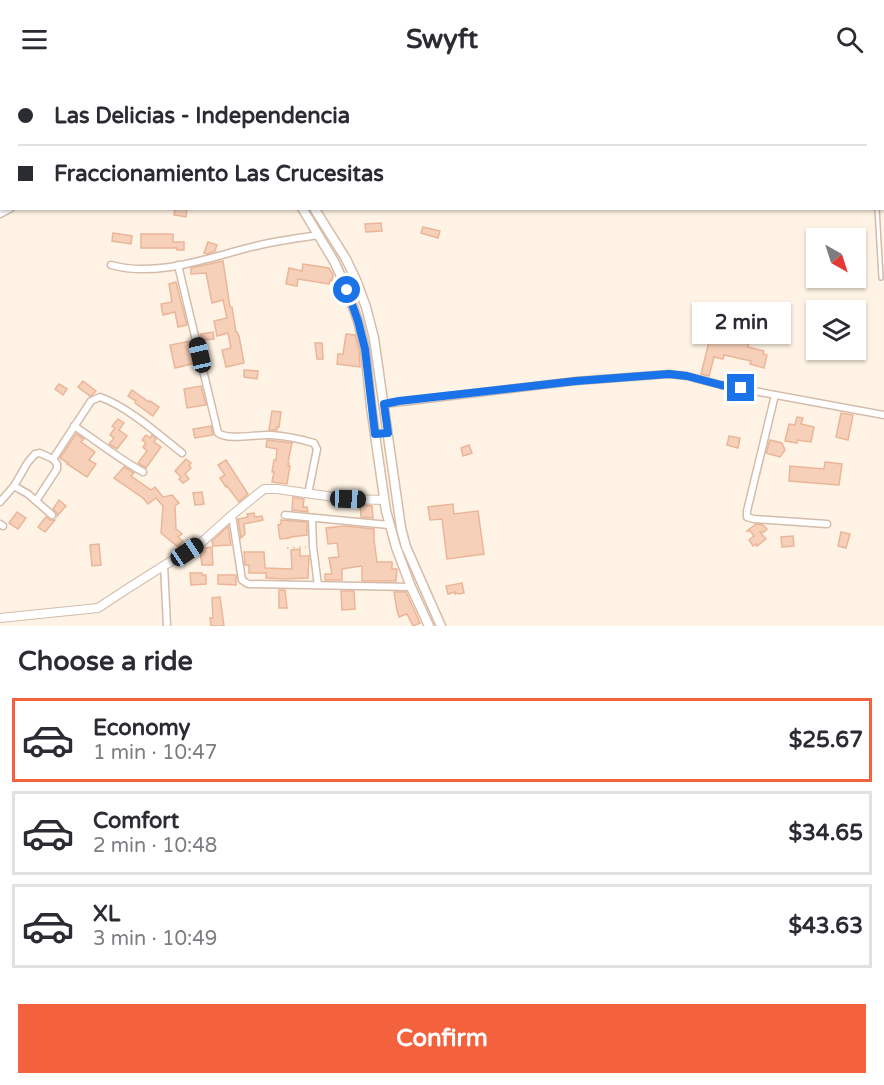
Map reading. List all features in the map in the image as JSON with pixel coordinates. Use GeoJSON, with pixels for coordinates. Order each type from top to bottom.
{"type":"FeatureCollection","features":[{"type":"Feature","properties":{"kind":"main road"},"geometry":{"type":"LineString","coordinates":[[303,210],[335,263],[358,321],[365,349],[389,525],[411,587],[429,626]]}},
{"type":"Feature","properties":{"kind":"main road"},"geometry":{"type":"LineString","coordinates":[[315,210],[346,259],[366,308],[374,338],[400,528],[441,626]]}},
{"type":"Feature","properties":{"kind":"main road"},"geometry":{"type":"LineString","coordinates":[[375,434],[388,433]]}},
{"type":"Feature","properties":{"kind":"street"},"geometry":{"type":"LineString","coordinates":[[111,265],[137,269],[178,266],[257,246],[319,235]]}},
{"type":"Feature","properties":{"kind":"street"},"geometry":{"type":"LineString","coordinates":[[178,266],[218,433],[225,437],[269,435],[297,438],[314,443],[317,449],[308,494]]}},
{"type":"Feature","properties":{"kind":"street"},"geometry":{"type":"LineString","coordinates":[[384,404],[576,381],[669,374],[884,415]]}},
{"type":"Feature","properties":{"kind":"street"},"geometry":{"type":"LineString","coordinates":[[775,395],[747,517],[827,524]]}},
{"type":"Feature","properties":{"kind":"street"},"geometry":{"type":"LineString","coordinates":[[55,462],[74,426],[92,401],[100,397],[112,401],[182,453]]}},
{"type":"Feature","properties":{"kind":"street"},"geometry":{"type":"LineString","coordinates":[[74,426],[143,472]]}},
{"type":"Feature","properties":{"kind":"street"},"geometry":{"type":"LineString","coordinates":[[0,502],[14,486],[28,462],[35,454],[40,453],[55,462],[57,469],[36,501]]}},
{"type":"Feature","properties":{"kind":"street"},"geometry":{"type":"LineString","coordinates":[[14,486],[52,515]]}},
{"type":"Feature","properties":{"kind":"street"},"geometry":{"type":"LineString","coordinates":[[0,618],[98,608],[203,541],[264,489],[348,499],[384,500]]}},
{"type":"Feature","properties":{"kind":"street"},"geometry":{"type":"LineString","coordinates":[[232,514],[243,580],[248,584],[411,587]]}},
{"type":"Feature","properties":{"kind":"street"},"geometry":{"type":"LineString","coordinates":[[285,514],[389,525]]}},
{"type":"Feature","properties":{"kind":"street"},"geometry":{"type":"LineString","coordinates":[[312,518],[318,585]]}},
{"type":"Feature","properties":{"kind":"street"},"geometry":{"type":"LineString","coordinates":[[164,565],[167,626]]}},
{"type":"Feature","properties":{"kind":"lane"},"geometry":{"type":"LineString","coordinates":[[877,210],[881,279]]}},
{"type":"Feature","properties":{"kind":"path"},"geometry":{"type":"LineString","coordinates":[[287,548],[313,547]]}},
{"type":"Feature","properties":{"kind":"building"},"geometry":{"type":"Polygon","coordinates":[[[175,210],[187,210],[186,217],[174,215],[175,210]]]}},
{"type":"Feature","properties":{"kind":"building"},"geometry":{"type":"Polygon","coordinates":[[[381,223],[382,231],[366,232],[365,224],[381,223]]]}},
{"type":"Feature","properties":{"kind":"building"},"geometry":{"type":"Polygon","coordinates":[[[423,227],[440,231],[438,238],[421,233],[423,227]]]}},
{"type":"Feature","properties":{"kind":"building"},"geometry":{"type":"Polygon","coordinates":[[[113,233],[132,236],[131,244],[112,241],[113,233]]]}},
{"type":"Feature","properties":{"kind":"building"},"geometry":{"type":"Polygon","coordinates":[[[141,234],[173,234],[173,242],[184,242],[184,250],[141,248],[141,234]]]}},
{"type":"Feature","properties":{"kind":"building"},"geometry":{"type":"Polygon","coordinates":[[[208,242],[217,245],[215,251],[207,254],[204,253],[208,242]]]}},
{"type":"Feature","properties":{"kind":"building"},"geometry":{"type":"Polygon","coordinates":[[[223,261],[230,307],[232,307],[244,363],[226,367],[222,350],[231,348],[228,333],[217,336],[214,321],[227,318],[223,300],[212,303],[206,273],[191,274],[191,268],[223,261]]]}},
{"type":"Feature","properties":{"kind":"building"},"geometry":{"type":"Polygon","coordinates":[[[303,264],[329,268],[333,275],[332,281],[330,280],[329,284],[298,279],[297,286],[286,284],[289,268],[302,271],[303,264]]]}},
{"type":"Feature","properties":{"kind":"building"},"geometry":{"type":"Polygon","coordinates":[[[176,282],[187,325],[178,327],[175,312],[163,315],[161,304],[172,302],[169,284],[176,282]]]}},
{"type":"Feature","properties":{"kind":"building"},"geometry":{"type":"Polygon","coordinates":[[[711,322],[727,325],[724,339],[737,342],[740,332],[750,335],[748,347],[764,351],[763,354],[767,355],[764,368],[750,364],[751,361],[724,355],[723,359],[714,357],[709,376],[701,374],[712,330],[710,330],[711,322]]]}},
{"type":"Feature","properties":{"kind":"building"},"geometry":{"type":"Polygon","coordinates":[[[213,332],[214,339],[202,340],[201,334],[213,332]]]}},
{"type":"Feature","properties":{"kind":"building"},"geometry":{"type":"Polygon","coordinates":[[[346,334],[355,335],[360,367],[337,364],[338,354],[343,354],[346,334]]]}},
{"type":"Feature","properties":{"kind":"building"},"geometry":{"type":"Polygon","coordinates":[[[191,341],[196,363],[175,368],[170,345],[191,341]]]}},
{"type":"Feature","properties":{"kind":"building"},"geometry":{"type":"Polygon","coordinates":[[[315,343],[322,343],[323,359],[317,359],[315,343]]]}},
{"type":"Feature","properties":{"kind":"building"},"geometry":{"type":"Polygon","coordinates":[[[244,370],[258,371],[257,379],[244,377],[244,370]]]}},
{"type":"Feature","properties":{"kind":"building"},"geometry":{"type":"Polygon","coordinates":[[[83,381],[96,391],[90,396],[78,387],[83,381]]]}},
{"type":"Feature","properties":{"kind":"building"},"geometry":{"type":"Polygon","coordinates":[[[59,384],[67,389],[63,395],[55,389],[59,384]]]}},
{"type":"Feature","properties":{"kind":"building"},"geometry":{"type":"Polygon","coordinates":[[[201,386],[206,405],[187,408],[184,389],[201,386]]]}},
{"type":"Feature","properties":{"kind":"building"},"geometry":{"type":"Polygon","coordinates":[[[132,390],[159,407],[153,416],[128,396],[132,390]]]}},
{"type":"Feature","properties":{"kind":"building"},"geometry":{"type":"Polygon","coordinates":[[[272,411],[281,412],[277,430],[269,430],[272,411]]]}},
{"type":"Feature","properties":{"kind":"building"},"geometry":{"type":"Polygon","coordinates":[[[841,413],[853,415],[848,440],[836,437],[841,413]]]}},
{"type":"Feature","properties":{"kind":"building"},"geometry":{"type":"Polygon","coordinates":[[[797,417],[803,418],[801,424],[814,427],[811,442],[785,441],[789,424],[795,425],[797,417]]]}},
{"type":"Feature","properties":{"kind":"building"},"geometry":{"type":"Polygon","coordinates":[[[118,419],[124,423],[119,430],[127,436],[117,449],[109,444],[114,438],[110,435],[115,428],[112,426],[118,419]]]}},
{"type":"Feature","properties":{"kind":"building"},"geometry":{"type":"Polygon","coordinates":[[[211,426],[213,435],[195,438],[193,429],[211,426]]]}},
{"type":"Feature","properties":{"kind":"building"},"geometry":{"type":"Polygon","coordinates":[[[76,434],[84,439],[81,442],[95,452],[89,460],[96,464],[87,477],[60,458],[76,434]]]}},
{"type":"Feature","properties":{"kind":"building"},"geometry":{"type":"Polygon","coordinates":[[[146,435],[150,438],[152,435],[156,439],[154,442],[161,447],[146,468],[138,463],[147,451],[143,447],[146,443],[142,440],[146,435]]]}},
{"type":"Feature","properties":{"kind":"building"},"geometry":{"type":"Polygon","coordinates":[[[729,436],[740,438],[738,448],[727,445],[729,436]]]}},
{"type":"Feature","properties":{"kind":"building"},"geometry":{"type":"Polygon","coordinates":[[[267,440],[292,443],[287,484],[272,482],[277,449],[266,447],[267,440]]]}},
{"type":"Feature","properties":{"kind":"building"},"geometry":{"type":"Polygon","coordinates":[[[770,440],[782,443],[785,450],[780,457],[766,453],[770,440]]]}},
{"type":"Feature","properties":{"kind":"building"},"geometry":{"type":"Polygon","coordinates":[[[469,445],[472,453],[463,456],[461,448],[469,445]]]}},
{"type":"Feature","properties":{"kind":"building"},"geometry":{"type":"Polygon","coordinates":[[[186,459],[191,463],[189,465],[191,468],[185,474],[189,479],[183,483],[175,471],[186,459]]]}},
{"type":"Feature","properties":{"kind":"building"},"geometry":{"type":"Polygon","coordinates":[[[226,460],[248,494],[239,502],[220,478],[225,475],[218,465],[226,460]]]}},
{"type":"Feature","properties":{"kind":"building"},"geometry":{"type":"Polygon","coordinates":[[[825,462],[842,464],[839,485],[789,481],[790,466],[824,469],[825,462]]]}},
{"type":"Feature","properties":{"kind":"building"},"geometry":{"type":"Polygon","coordinates":[[[124,467],[134,473],[131,476],[151,490],[155,487],[163,497],[172,495],[179,503],[175,506],[176,529],[182,534],[178,537],[183,541],[178,547],[161,533],[163,506],[156,498],[148,504],[114,478],[124,467]]]}},
{"type":"Feature","properties":{"kind":"building"},"geometry":{"type":"Polygon","coordinates":[[[202,492],[204,504],[195,505],[193,493],[202,492]]]}},
{"type":"Feature","properties":{"kind":"building"},"geometry":{"type":"Polygon","coordinates":[[[293,497],[304,499],[303,507],[307,507],[308,512],[292,510],[293,497]]]}},
{"type":"Feature","properties":{"kind":"building"},"geometry":{"type":"Polygon","coordinates":[[[59,500],[66,506],[57,516],[53,509],[59,500]]]}},
{"type":"Feature","properties":{"kind":"building"},"geometry":{"type":"Polygon","coordinates":[[[453,504],[454,514],[478,511],[484,554],[447,559],[442,519],[430,520],[428,507],[453,504]]]}},
{"type":"Feature","properties":{"kind":"building"},"geometry":{"type":"Polygon","coordinates":[[[360,505],[372,506],[373,518],[361,517],[360,505]]]}},
{"type":"Feature","properties":{"kind":"building"},"geometry":{"type":"Polygon","coordinates":[[[17,512],[26,518],[18,529],[9,523],[17,512]]]}},
{"type":"Feature","properties":{"kind":"building"},"geometry":{"type":"Polygon","coordinates":[[[254,513],[255,517],[262,516],[263,520],[244,524],[245,534],[241,538],[238,519],[254,513]]]}},
{"type":"Feature","properties":{"kind":"building"},"geometry":{"type":"Polygon","coordinates":[[[46,517],[55,520],[45,532],[38,527],[46,517]]]}},
{"type":"Feature","properties":{"kind":"building"},"geometry":{"type":"Polygon","coordinates":[[[281,520],[307,522],[307,535],[280,539],[278,525],[281,524],[281,520]]]}},
{"type":"Feature","properties":{"kind":"building"},"geometry":{"type":"Polygon","coordinates":[[[756,524],[763,525],[767,529],[760,532],[766,539],[757,546],[756,544],[753,546],[749,540],[754,536],[747,531],[756,524]]]}},
{"type":"Feature","properties":{"kind":"building"},"geometry":{"type":"Polygon","coordinates":[[[228,526],[231,545],[213,546],[212,541],[228,526]]]}},
{"type":"Feature","properties":{"kind":"building"},"geometry":{"type":"Polygon","coordinates":[[[345,526],[374,529],[377,562],[392,562],[392,569],[397,569],[396,581],[362,581],[361,566],[342,569],[342,580],[325,580],[325,574],[332,574],[329,558],[339,557],[337,543],[328,544],[326,528],[345,526]]]}},
{"type":"Feature","properties":{"kind":"building"},"geometry":{"type":"Polygon","coordinates":[[[841,532],[850,534],[846,548],[838,546],[841,532]]]}},
{"type":"Feature","properties":{"kind":"building"},"geometry":{"type":"Polygon","coordinates":[[[793,536],[794,546],[782,547],[781,537],[793,536]]]}},
{"type":"Feature","properties":{"kind":"building"},"geometry":{"type":"Polygon","coordinates":[[[99,544],[101,565],[92,566],[90,545],[99,544]]]}},
{"type":"Feature","properties":{"kind":"building"},"geometry":{"type":"Polygon","coordinates":[[[212,547],[213,565],[202,565],[200,550],[212,547]]]}},
{"type":"Feature","properties":{"kind":"building"},"geometry":{"type":"Polygon","coordinates":[[[300,549],[300,556],[309,556],[308,578],[266,578],[266,573],[249,573],[249,565],[245,565],[244,552],[264,552],[265,568],[292,569],[291,550],[300,549]]]}},
{"type":"Feature","properties":{"kind":"building"},"geometry":{"type":"Polygon","coordinates":[[[190,573],[206,575],[206,584],[191,585],[190,573]]]}},
{"type":"Feature","properties":{"kind":"building"},"geometry":{"type":"Polygon","coordinates":[[[218,575],[236,575],[236,585],[218,584],[218,575]]]}},
{"type":"Feature","properties":{"kind":"building"},"geometry":{"type":"Polygon","coordinates":[[[462,583],[464,593],[448,594],[446,586],[462,583]]]}},
{"type":"Feature","properties":{"kind":"building"},"geometry":{"type":"Polygon","coordinates":[[[279,590],[285,590],[287,608],[279,608],[279,590]]]}},
{"type":"Feature","properties":{"kind":"building"},"geometry":{"type":"Polygon","coordinates":[[[341,591],[354,591],[355,609],[342,610],[341,591]]]}},
{"type":"Feature","properties":{"kind":"building"},"geometry":{"type":"Polygon","coordinates":[[[394,592],[406,592],[420,623],[413,626],[407,614],[399,617],[394,592]]]}},
{"type":"Feature","properties":{"kind":"building"},"geometry":{"type":"Polygon","coordinates":[[[220,597],[224,626],[211,626],[212,598],[220,597]]]}},
{"type":"Feature","properties":{"kind":"route"},"geometry":{"type":"LineString","coordinates":[[347,290],[365,349],[375,434],[388,433],[384,404],[399,401],[576,381],[669,374],[741,388]]}}]}
